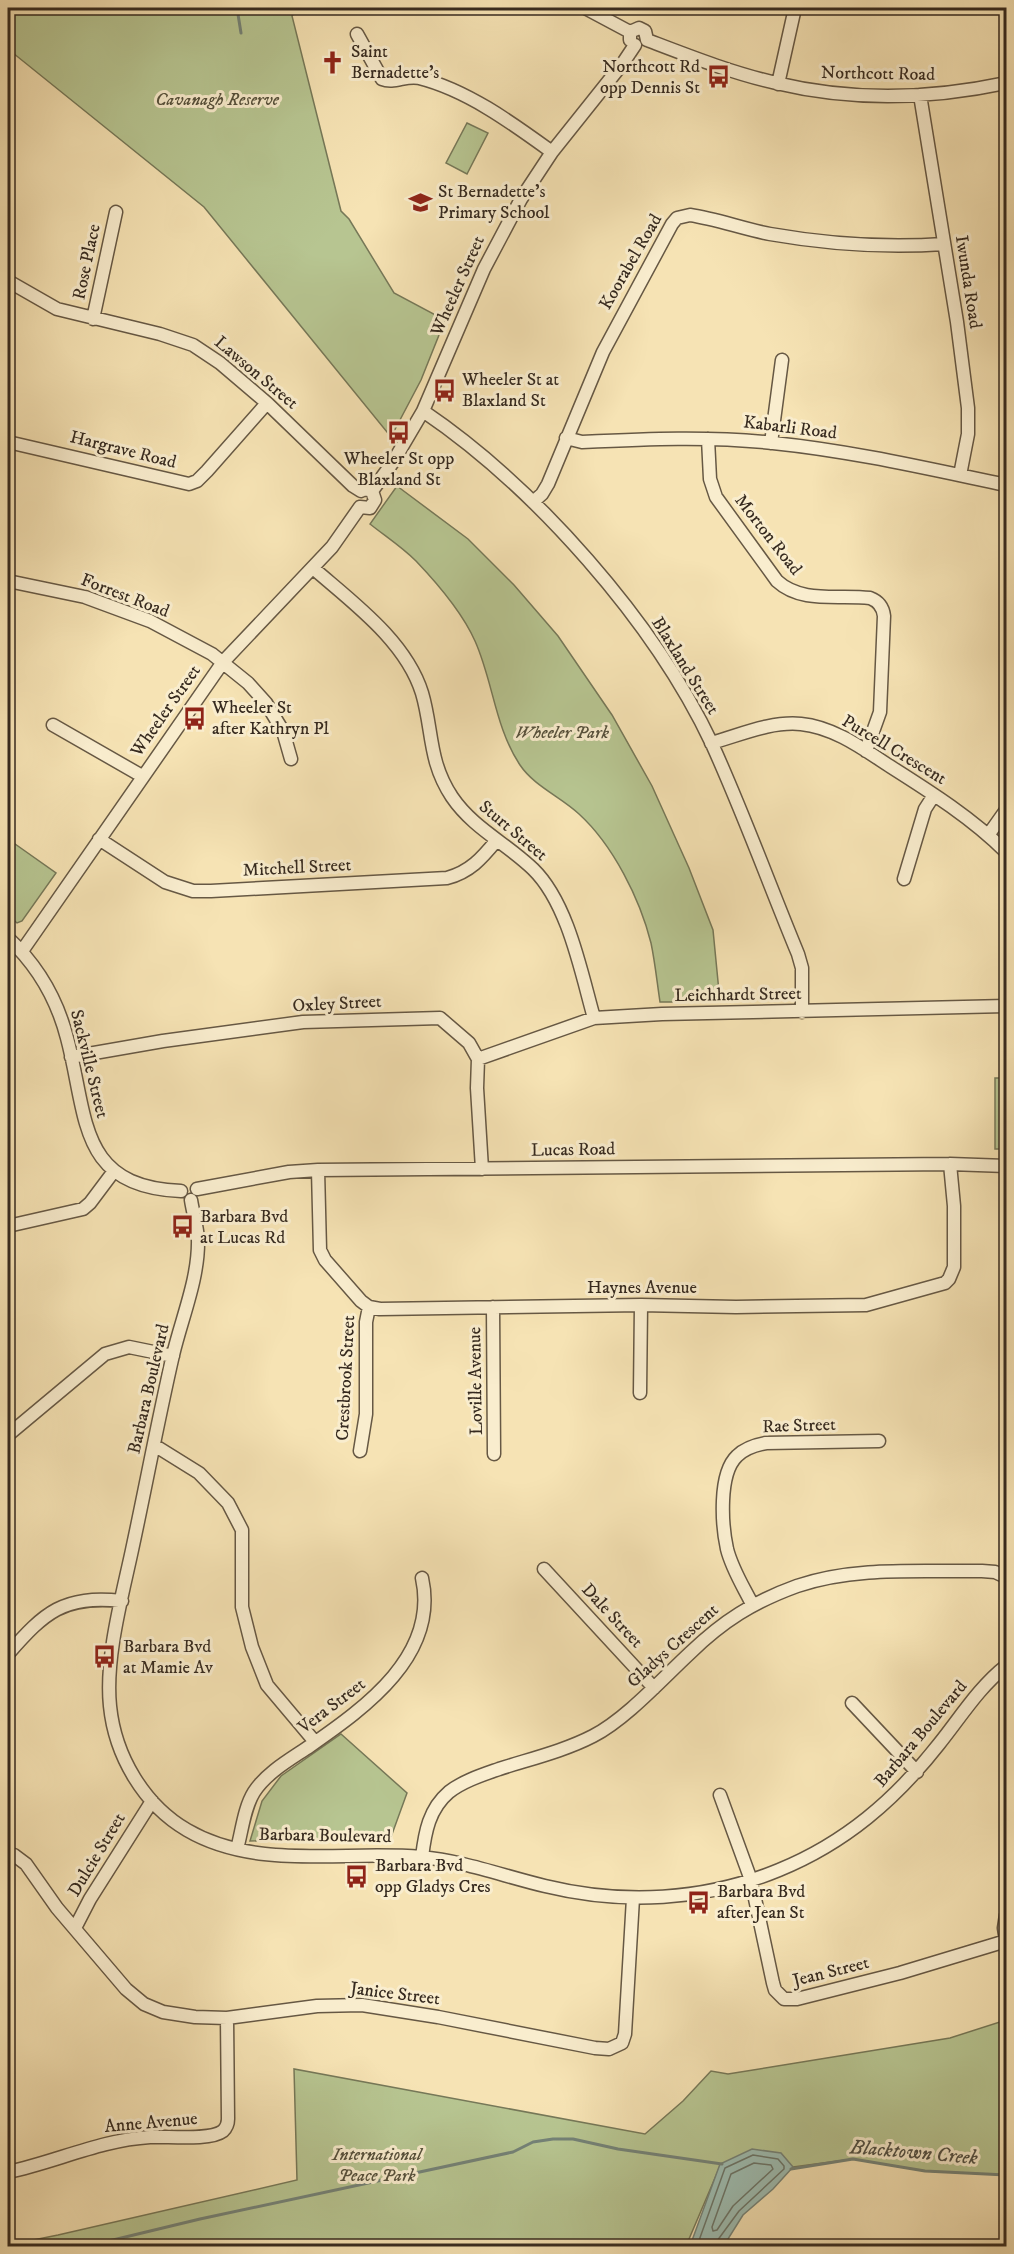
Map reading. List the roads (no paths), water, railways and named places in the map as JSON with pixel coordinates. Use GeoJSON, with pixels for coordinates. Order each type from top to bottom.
{"type":"FeatureCollection","features":[{"type":"Feature","properties":{"kind":"street","name":"Northcott Road"},"geometry":{"type":"LineString","coordinates":[[585,8],[630,32],[640,28],[646,33],[640,42],[778,84],[824,92],[884,96],[972,90],[1006,83]]}},
{"type":"Feature","properties":{"kind":"street"},"geometry":{"type":"LineString","coordinates":[[778,84],[795,8]]}},
{"type":"Feature","properties":{"kind":"street"},"geometry":{"type":"LineString","coordinates":[[357,34],[382,79],[389,81],[417,77],[463,95],[552,152]]}},
{"type":"Feature","properties":{"kind":"street","name":"Wheeler Street"},"geometry":{"type":"LineString","coordinates":[[22,951],[223,662],[313,568],[348,526],[360,507],[356,499],[393,462],[423,411],[483,269],[521,199],[552,152],[640,42]]}},
{"type":"Feature","properties":{"kind":"street","name":"Iwunda Road"},"geometry":{"type":"LineString","coordinates":[[920,95],[957,322],[968,408],[968,434],[960,475]]}},
{"type":"Feature","properties":{"kind":"street","name":"Rose Place"},"geometry":{"type":"LineString","coordinates":[[93,319],[116,212]]}},
{"type":"Feature","properties":{"kind":"street","name":"Koorabel Road"},"geometry":{"type":"LineString","coordinates":[[533,502],[549,484],[603,352],[630,298],[677,218],[686,215],[694,216],[768,233],[822,242],[891,246],[944,244]]}},
{"type":"Feature","properties":{"kind":"street","name":"Lawson Street"},"geometry":{"type":"LineString","coordinates":[[8,281],[57,309],[160,334],[193,345],[220,363],[267,403],[353,486],[366,491]]}},
{"type":"Feature","properties":{"kind":"street"},"geometry":{"type":"LineString","coordinates":[[771,443],[782,360]]}},
{"type":"Feature","properties":{"kind":"street","name":"Hargrave Road"},"geometry":{"type":"LineString","coordinates":[[8,442],[141,471],[189,484],[197,481],[207,471],[267,403]]}},
{"type":"Feature","properties":{"kind":"street","name":"Blaxland Street"},"geometry":{"type":"LineString","coordinates":[[423,411],[468,444],[533,502],[580,551],[645,633],[671,672],[711,743],[798,954],[802,968],[802,1012]]}},
{"type":"Feature","properties":{"kind":"street","name":"Kabarli Road"},"geometry":{"type":"LineString","coordinates":[[566,438],[582,442],[708,439],[771,443],[829,450],[1006,485]]}},
{"type":"Feature","properties":{"kind":"street","name":"Morton Road"},"geometry":{"type":"LineString","coordinates":[[708,439],[710,479],[714,493],[777,581],[789,590],[801,594],[870,598],[882,609],[884,615],[880,712],[866,751]]}},
{"type":"Feature","properties":{"kind":"street","name":"Sturt Street"},"geometry":{"type":"LineString","coordinates":[[313,568],[352,602],[402,653],[414,673],[422,694],[432,752],[441,778],[464,813],[531,867],[543,880],[555,899],[568,928],[594,1018]]}},
{"type":"Feature","properties":{"kind":"street","name":"Forrest Road"},"geometry":{"type":"LineString","coordinates":[[8,581],[85,597],[150,621],[223,662],[254,689],[269,708],[283,731],[291,759]]}},
{"type":"Feature","properties":{"kind":"street","name":"Purcell Crescent"},"geometry":{"type":"LineString","coordinates":[[711,743],[762,728],[800,723],[832,732],[934,795],[989,834],[1006,852]]}},
{"type":"Feature","properties":{"kind":"street"},"geometry":{"type":"LineString","coordinates":[[54,725],[142,776]]}},
{"type":"Feature","properties":{"kind":"street"},"geometry":{"type":"LineString","coordinates":[[904,879],[925,809],[934,795]]}},
{"type":"Feature","properties":{"kind":"street"},"geometry":{"type":"LineString","coordinates":[[989,834],[1006,810]]}},
{"type":"Feature","properties":{"kind":"street","name":"Mitchell Street"},"geometry":{"type":"LineString","coordinates":[[99,839],[177,887],[193,891],[447,878],[464,873],[473,867],[496,841]]}},
{"type":"Feature","properties":{"kind":"street","name":"Sackville Street"},"geometry":{"type":"LineString","coordinates":[[8,938],[22,951],[53,1000],[65,1031],[85,1124],[101,1157],[114,1171]]}},
{"type":"Feature","properties":{"kind":"street","name":"Leichhardt Street"},"geometry":{"type":"LineString","coordinates":[[478,1059],[594,1018],[662,1014],[1006,1006]]}},
{"type":"Feature","properties":{"kind":"street","name":"Oxley Street"},"geometry":{"type":"LineString","coordinates":[[71,1057],[163,1041],[303,1022],[440,1018],[469,1043],[478,1059]]}},
{"type":"Feature","properties":{"kind":"street"},"geometry":{"type":"LineString","coordinates":[[478,1059],[477,1088],[482,1169]]}},
{"type":"Feature","properties":{"kind":"street","name":"Lucas Road"},"geometry":{"type":"LineString","coordinates":[[950,1164],[1006,1158]]}},
{"type":"Feature","properties":{"kind":"street","name":"Lucas Road"},"geometry":{"type":"LineString","coordinates":[[194,1194],[289,1172],[318,1170],[950,1164],[1006,1166]]}},
{"type":"Feature","properties":{"kind":"street","name":"Haynes Avenue"},"geometry":{"type":"LineString","coordinates":[[369,1307],[380,1309],[641,1305],[736,1307],[866,1305],[939,1286],[949,1279],[954,1267],[954,1206],[950,1164]]}},
{"type":"Feature","properties":{"kind":"street"},"geometry":{"type":"LineString","coordinates":[[318,1170],[319,1241],[322,1255],[361,1301],[369,1307]]}},
{"type":"Feature","properties":{"kind":"street"},"geometry":{"type":"LineString","coordinates":[[8,1226],[83,1209],[114,1171],[140,1186],[181,1191],[183,1198],[194,1194]]}},
{"type":"Feature","properties":{"kind":"street","name":"Barbara Boulevard"},"geometry":{"type":"LineString","coordinates":[[194,1194],[198,1238],[196,1261],[154,1445],[109,1677],[110,1708],[116,1738],[125,1760],[152,1801],[189,1831],[237,1850],[264,1854],[422,1857],[462,1863],[576,1893],[633,1898],[700,1893],[751,1880],[800,1861],[838,1840],[877,1812],[917,1772],[979,1694],[1006,1666]]}},
{"type":"Feature","properties":{"kind":"street"},"geometry":{"type":"LineString","coordinates":[[640,1393],[641,1305]]}},
{"type":"Feature","properties":{"kind":"street","name":"Crestbrook Street"},"geometry":{"type":"LineString","coordinates":[[360,1451],[366,1413],[366,1322],[369,1307]]}},
{"type":"Feature","properties":{"kind":"street","name":"Loville Avenue"},"geometry":{"type":"LineString","coordinates":[[493,1307],[494,1454]]}},
{"type":"Feature","properties":{"kind":"street"},"geometry":{"type":"LineString","coordinates":[[8,1435],[105,1354],[129,1347],[173,1356]]}},
{"type":"Feature","properties":{"kind":"street","name":"Rae Street"},"geometry":{"type":"LineString","coordinates":[[752,1604],[732,1565],[725,1532],[723,1514],[726,1477],[735,1457],[754,1445],[766,1443],[879,1441]]}},
{"type":"Feature","properties":{"kind":"street"},"geometry":{"type":"LineString","coordinates":[[154,1445],[198,1473],[228,1503],[242,1530],[242,1607],[252,1647],[267,1685],[315,1742]]}},
{"type":"Feature","properties":{"kind":"street","name":"Dale Street"},"geometry":{"type":"LineString","coordinates":[[544,1569],[654,1688]]}},
{"type":"Feature","properties":{"kind":"street","name":"Gladys Crescent"},"geometry":{"type":"LineString","coordinates":[[422,1857],[430,1818],[449,1792],[482,1775],[594,1736],[654,1688],[691,1651],[732,1617],[752,1604],[832,1576],[867,1573],[982,1571],[995,1572],[1006,1577]]}},
{"type":"Feature","properties":{"kind":"street","name":"Vera Street"},"geometry":{"type":"LineString","coordinates":[[237,1850],[254,1792],[274,1770],[359,1710],[397,1674],[411,1651],[423,1616],[425,1591],[422,1578]]}},
{"type":"Feature","properties":{"kind":"street"},"geometry":{"type":"LineString","coordinates":[[8,1654],[34,1624],[56,1609],[90,1600],[122,1601]]}},
{"type":"Feature","properties":{"kind":"street"},"geometry":{"type":"LineString","coordinates":[[852,1703],[917,1772]]}},
{"type":"Feature","properties":{"kind":"street"},"geometry":{"type":"LineString","coordinates":[[720,1796],[751,1880]]}},
{"type":"Feature","properties":{"kind":"street","name":"Dulcie Street"},"geometry":{"type":"LineString","coordinates":[[75,1928],[152,1801]]}},
{"type":"Feature","properties":{"kind":"street","name":"Janice Street"},"geometry":{"type":"LineString","coordinates":[[11,1855],[26,1864],[57,1908],[126,1989],[144,2004],[163,2012],[227,2018],[317,2006],[362,2005],[396,2009],[560,2042],[609,2049],[622,2043],[625,2034],[633,1898]]}},
{"type":"Feature","properties":{"kind":"street","name":"Jean Street"},"geometry":{"type":"LineString","coordinates":[[751,1880],[772,1983],[779,1996],[789,2000],[900,1973],[1006,1941]]}},
{"type":"Feature","properties":{"kind":"street"},"geometry":{"type":"LineString","coordinates":[[1006,1915],[1004,1928],[1006,1941]]}},
{"type":"Feature","properties":{"kind":"street","name":"Anne Avenue"},"geometry":{"type":"LineString","coordinates":[[8,2172],[116,2141],[209,2136],[221,2132],[228,2124],[227,2018]]}},
{"type":"Feature","properties":{"kind":"water"},"geometry":{"type":"Polygon","coordinates":[[[752,2149],[781,2153],[793,2167],[773,2189],[743,2215],[728,2239],[719,2246],[690,2246],[720,2164],[752,2149]]]}},
{"type":"Feature","properties":{"kind":"waterway"},"geometry":{"type":"LineString","coordinates":[[237,8],[241,33]]}},
{"type":"Feature","properties":{"kind":"waterway"},"geometry":{"type":"LineString","coordinates":[[88,2246],[200,2219],[513,2152],[533,2142],[553,2139],[573,2139],[618,2149],[722,2164]]}},
{"type":"Feature","properties":{"kind":"waterway","name":"Blacktown Creek"},"geometry":{"type":"LineString","coordinates":[[791,2169],[853,2159],[925,2171],[1006,2175]]}},
{"type":"Feature","properties":{"kind":"place","name":"Saint Bernadette's"},"geometry":{"type":"Point","coordinates":[333,62]}},
{"type":"Feature","properties":{"kind":"place","name":"Northcott Rd opp Dennis St"},"geometry":{"type":"Point","coordinates":[718,77]}},
{"type":"Feature","properties":{"kind":"place","name":"St Bernadette's Primary School"},"geometry":{"type":"Point","coordinates":[420,202]}},
{"type":"Feature","properties":{"kind":"place","name":"Wheeler St at Blaxland St"},"geometry":{"type":"Point","coordinates":[444,390]}},
{"type":"Feature","properties":{"kind":"place","name":"Wheeler St opp Blaxland St"},"geometry":{"type":"Point","coordinates":[399,433]}},
{"type":"Feature","properties":{"kind":"place","name":"Wheeler St after Kathryn Pl"},"geometry":{"type":"Point","coordinates":[194,718]}},
{"type":"Feature","properties":{"kind":"place","name":"Barbara Bvd at Lucas Rd"},"geometry":{"type":"Point","coordinates":[182,1227]}},
{"type":"Feature","properties":{"kind":"place","name":"Barbara Bvd at Mamie Av"},"geometry":{"type":"Point","coordinates":[105,1657]}},
{"type":"Feature","properties":{"kind":"place","name":"Barbara Bvd opp Gladys Cres"},"geometry":{"type":"Point","coordinates":[357,1876]}},
{"type":"Feature","properties":{"kind":"place","name":"Barbara Bvd after Jean St"},"geometry":{"type":"Point","coordinates":[699,1902]}},
{"type":"Feature","properties":{"kind":"park label","name":"Cavanagh Reserve"},"geometry":{"type":"Point","coordinates":[217,100]}},
{"type":"Feature","properties":{"kind":"park label","name":"Wheeler Park"},"geometry":{"type":"Point","coordinates":[562,733]}},
{"type":"Feature","properties":{"kind":"park label","name":"International Peace Park"},"geometry":{"type":"Point","coordinates":[377,2165]}}]}
